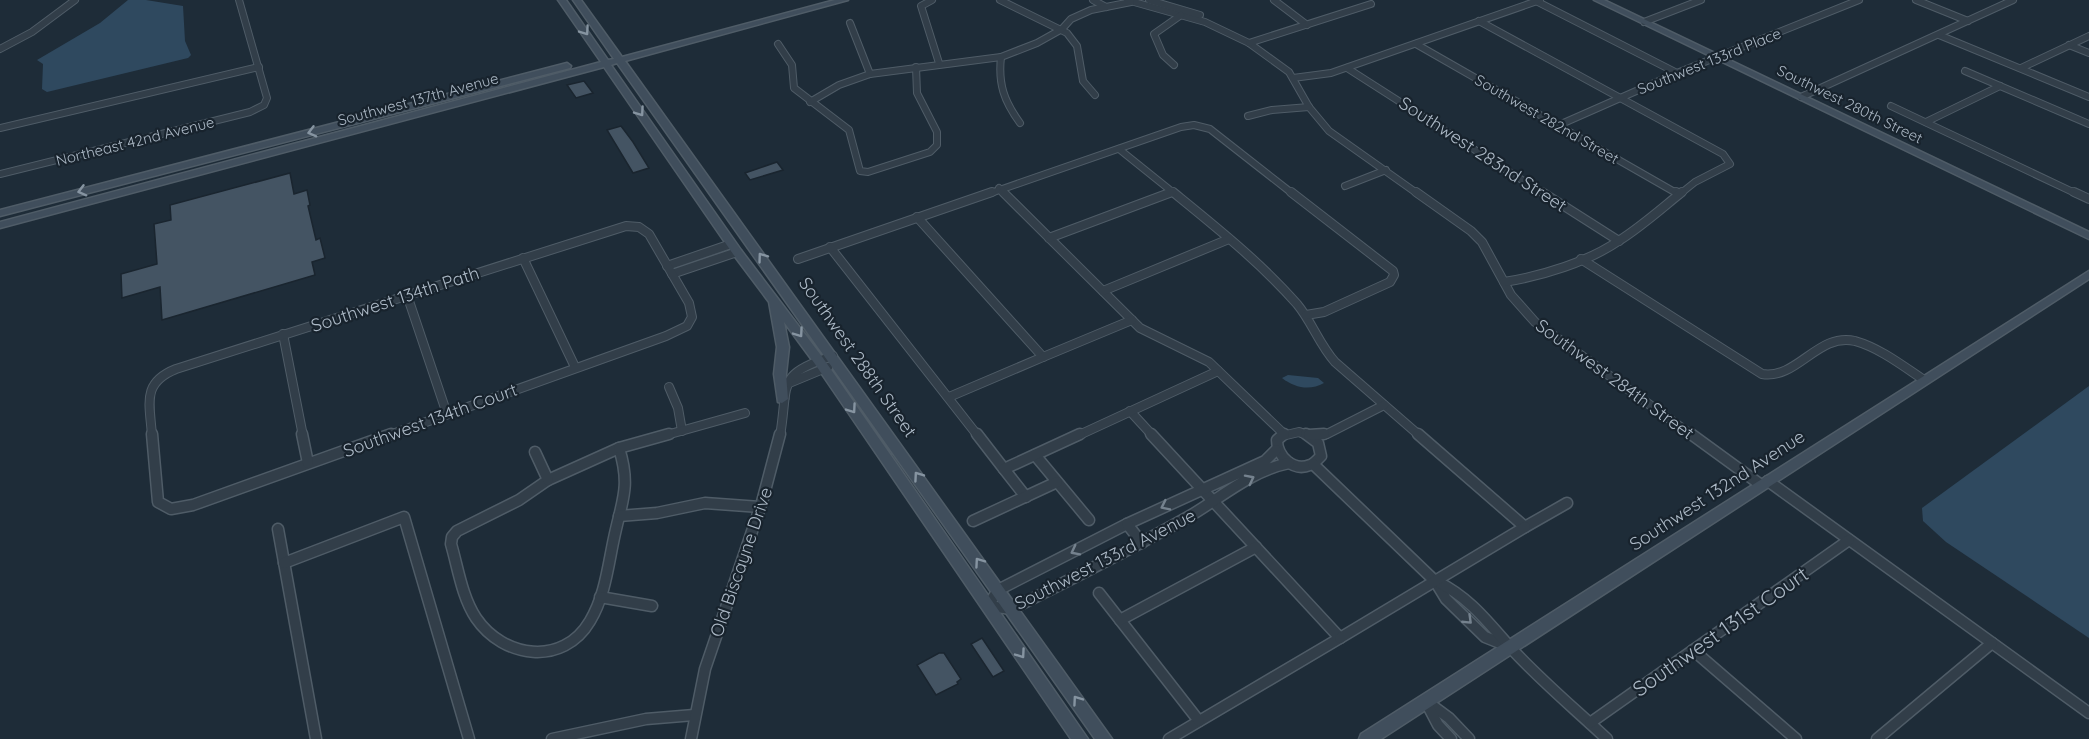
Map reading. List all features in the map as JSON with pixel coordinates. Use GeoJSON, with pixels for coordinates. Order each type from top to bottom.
{"type":"FeatureCollection","features":[{"type":"Feature","properties":{"kind":"main road","name":"Southwest 288th Street"},"geometry":{"type":"LineString","coordinates":[[562,0],[734,248],[821,365],[1080,739]]}},
{"type":"Feature","properties":{"kind":"main road","name":"Southwest 288th Street"},"geometry":{"type":"LineString","coordinates":[[577,0],[1104,739]]}},
{"type":"Feature","properties":{"kind":"main road","name":"Southwest 137th Avenue"},"geometry":{"type":"LineString","coordinates":[[735,26],[821,0]]}},
{"type":"Feature","properties":{"kind":"main road","name":"Southwest 137th Avenue"},"geometry":{"type":"LineString","coordinates":[[0,213],[244,149],[844,0]]}},
{"type":"Feature","properties":{"kind":"main road","name":"Southwest 280th Street"},"geometry":{"type":"LineString","coordinates":[[1598,0],[2089,236]]}},
{"type":"Feature","properties":{"kind":"main road","name":"Southwest 137th Avenue"},"geometry":{"type":"LineString","coordinates":[[0,225],[605,60]]}},
{"type":"Feature","properties":{"kind":"main road"},"geometry":{"type":"LineString","coordinates":[[98,200],[100,195],[116,187],[230,157],[244,149]]}},
{"type":"Feature","properties":{"kind":"main road","name":"Southwest 132nd Avenue"},"geometry":{"type":"LineString","coordinates":[[1367,739],[2089,274]]}},
{"type":"Feature","properties":{"kind":"main road"},"geometry":{"type":"LineString","coordinates":[[773,299],[783,347],[780,374],[782,399]]}},
{"type":"Feature","properties":{"kind":"main road"},"geometry":{"type":"LineString","coordinates":[[881,452],[896,445]]}},
{"type":"Feature","properties":{"kind":"street"},"geometry":{"type":"LineString","coordinates":[[0,48],[32,32],[75,0]]}},
{"type":"Feature","properties":{"kind":"street"},"geometry":{"type":"LineString","coordinates":[[0,128],[259,67],[245,27],[239,0]]}},
{"type":"Feature","properties":{"kind":"street"},"geometry":{"type":"LineString","coordinates":[[932,0],[921,6],[939,63]]}},
{"type":"Feature","properties":{"kind":"street"},"geometry":{"type":"LineString","coordinates":[[999,0],[1062,29],[1077,46],[1083,81],[1095,95]]}},
{"type":"Feature","properties":{"kind":"street"},"geometry":{"type":"LineString","coordinates":[[1093,0],[1107,8]]}},
{"type":"Feature","properties":{"kind":"street","name":"Southwest 284th Street"},"geometry":{"type":"LineString","coordinates":[[1149,0],[1232,28],[1289,72],[1309,107],[1329,131],[1472,231],[1482,242],[1511,295],[1535,322],[1849,540],[2089,713]]}},
{"type":"Feature","properties":{"kind":"street"},"geometry":{"type":"LineString","coordinates":[[1274,0],[1307,25]]}},
{"type":"Feature","properties":{"kind":"street"},"geometry":{"type":"LineString","coordinates":[[1249,43],[1371,4],[1365,0]]}},
{"type":"Feature","properties":{"kind":"street"},"geometry":{"type":"LineString","coordinates":[[1644,22],[1701,0]]}},
{"type":"Feature","properties":{"kind":"street","name":"Southwest 133rd Place"},"geometry":{"type":"LineString","coordinates":[[1559,125],[1677,73],[1859,0]]}},
{"type":"Feature","properties":{"kind":"street"},"geometry":{"type":"LineString","coordinates":[[1916,0],[1968,21]]}},
{"type":"Feature","properties":{"kind":"street"},"geometry":{"type":"LineString","coordinates":[[1801,97],[2013,0]]}},
{"type":"Feature","properties":{"kind":"street"},"geometry":{"type":"LineString","coordinates":[[810,102],[839,84],[870,74],[939,63],[1000,57],[1037,44],[1062,29],[1071,19],[1091,10],[1132,1]]}},
{"type":"Feature","properties":{"kind":"street","name":"Southwest 284th Street"},"geometry":{"type":"LineString","coordinates":[[1132,1],[1205,22],[1249,43]]}},
{"type":"Feature","properties":{"kind":"street"},"geometry":{"type":"LineString","coordinates":[[1293,78],[1331,73],[1347,68],[1538,1],[1677,73]]}},
{"type":"Feature","properties":{"kind":"street"},"geometry":{"type":"LineString","coordinates":[[1174,65],[1163,55],[1154,34],[1186,11]]}},
{"type":"Feature","properties":{"kind":"street"},"geometry":{"type":"LineString","coordinates":[[1479,21],[1723,154],[1730,164],[1695,182],[1644,224],[1619,241],[1550,273],[1504,282]]}},
{"type":"Feature","properties":{"kind":"street"},"geometry":{"type":"LineString","coordinates":[[850,23],[870,74]]}},
{"type":"Feature","properties":{"kind":"street"},"geometry":{"type":"LineString","coordinates":[[1940,35],[2089,97]]}},
{"type":"Feature","properties":{"kind":"street"},"geometry":{"type":"LineString","coordinates":[[2021,68],[2089,36]]}},
{"type":"Feature","properties":{"kind":"street"},"geometry":{"type":"LineString","coordinates":[[778,44],[792,66],[794,88],[849,129],[860,171],[882,169],[930,152],[937,145],[936,132],[917,93],[916,67]]}},
{"type":"Feature","properties":{"kind":"street","name":"Southwest 282nd Street"},"geometry":{"type":"LineString","coordinates":[[1416,44],[1679,194]]}},
{"type":"Feature","properties":{"kind":"street"},"geometry":{"type":"LineString","coordinates":[[2069,45],[2089,53]]}},
{"type":"Feature","properties":{"kind":"street"},"geometry":{"type":"LineString","coordinates":[[1000,57],[998,81],[1005,101],[1020,123]]}},
{"type":"Feature","properties":{"kind":"street","name":"Northeast 42nd Avenue"},"geometry":{"type":"LineString","coordinates":[[0,174],[250,112],[267,101],[259,67]]}},
{"type":"Feature","properties":{"kind":"street","name":"Southwest 283nd Street"},"geometry":{"type":"LineString","coordinates":[[1347,68],[1619,241]]}},
{"type":"Feature","properties":{"kind":"street"},"geometry":{"type":"LineString","coordinates":[[1965,71],[2089,124]]}},
{"type":"Feature","properties":{"kind":"street"},"geometry":{"type":"LineString","coordinates":[[1926,122],[2000,86]]}},
{"type":"Feature","properties":{"kind":"street"},"geometry":{"type":"LineString","coordinates":[[1891,106],[2087,196]]}},
{"type":"Feature","properties":{"kind":"street"},"geometry":{"type":"LineString","coordinates":[[1248,116],[1272,110],[1309,107]]}},
{"type":"Feature","properties":{"kind":"street"},"geometry":{"type":"LineString","coordinates":[[798,259],[999,188],[1185,125],[1194,124],[1207,128],[1393,271],[1394,275],[1390,282],[1324,312],[1306,315]]}},
{"type":"Feature","properties":{"kind":"street"},"geometry":{"type":"LineString","coordinates":[[1119,149],[1229,239],[1306,315],[1328,356],[1525,527]]}},
{"type":"Feature","properties":{"kind":"street"},"geometry":{"type":"LineString","coordinates":[[1345,186],[1386,170]]}},
{"type":"Feature","properties":{"kind":"street"},"geometry":{"type":"LineString","coordinates":[[999,188],[1132,320],[1149,334],[1200,357],[1218,370],[1284,434]]}},
{"type":"Feature","properties":{"kind":"street"},"geometry":{"type":"LineString","coordinates":[[1049,238],[1172,192]]}},
{"type":"Feature","properties":{"kind":"street"},"geometry":{"type":"LineString","coordinates":[[917,217],[1043,357]]}},
{"type":"Feature","properties":{"kind":"street","name":"Southwest 134th Path"},"geometry":{"type":"LineString","coordinates":[[171,509],[158,502],[156,496],[148,395],[152,383],[158,378],[189,364],[618,228],[634,226],[645,229],[667,266]]}},
{"type":"Feature","properties":{"kind":"street"},"geometry":{"type":"LineString","coordinates":[[1103,291],[1229,239]]}},
{"type":"Feature","properties":{"kind":"street"},"geometry":{"type":"LineString","coordinates":[[830,247],[1026,497]]}},
{"type":"Feature","properties":{"kind":"street"},"geometry":{"type":"LineString","coordinates":[[734,248],[672,274],[667,266],[734,248]]}},
{"type":"Feature","properties":{"kind":"street"},"geometry":{"type":"LineString","coordinates":[[523,258],[575,368]]}},
{"type":"Feature","properties":{"kind":"street"},"geometry":{"type":"LineString","coordinates":[[1581,259],[1749,368],[1764,375],[1780,371],[1834,341],[1845,340],[1869,347],[1924,380]]}},
{"type":"Feature","properties":{"kind":"street","name":"Southwest 134th Court"},"geometry":{"type":"LineString","coordinates":[[171,509],[194,505],[666,336],[687,326],[692,312],[672,274]]}},
{"type":"Feature","properties":{"kind":"street"},"geometry":{"type":"LineString","coordinates":[[407,295],[447,414]]}},
{"type":"Feature","properties":{"kind":"street"},"geometry":{"type":"LineString","coordinates":[[949,398],[1132,320]]}},
{"type":"Feature","properties":{"kind":"street"},"geometry":{"type":"LineString","coordinates":[[283,334],[308,463]]}},
{"type":"Feature","properties":{"kind":"street","name":"Old Biscayne Drive"},"geometry":{"type":"LineString","coordinates":[[691,739],[694,716],[724,606],[778,449],[782,422],[782,399],[787,384],[835,359]]}},
{"type":"Feature","properties":{"kind":"street"},"geometry":{"type":"LineString","coordinates":[[1004,469],[1218,370]]}},
{"type":"Feature","properties":{"kind":"street"},"geometry":{"type":"LineString","coordinates":[[669,387],[678,408],[682,430]]}},
{"type":"Feature","properties":{"kind":"street"},"geometry":{"type":"LineString","coordinates":[[1327,434],[1321,446],[1321,456],[1313,464],[1302,466],[1289,463],[1276,450],[1277,441],[1284,434],[1299,432],[1309,435],[1327,434],[1384,405]]}},
{"type":"Feature","properties":{"kind":"street"},"geometry":{"type":"LineString","coordinates":[[1130,411],[1340,638]]}},
{"type":"Feature","properties":{"kind":"street"},"geometry":{"type":"LineString","coordinates":[[619,448],[628,486],[600,597],[585,630],[579,638],[559,650],[547,653],[507,646],[487,633],[478,624],[470,610],[451,544],[452,537],[462,528],[519,500],[548,480],[619,448],[746,413]]}},
{"type":"Feature","properties":{"kind":"street"},"geometry":{"type":"LineString","coordinates":[[1309,435],[1321,446]]}},
{"type":"Feature","properties":{"kind":"street","name":"Southwest 133rd Avenue"},"geometry":{"type":"LineString","coordinates":[[1276,450],[1265,461],[1127,524],[998,590],[988,606],[1012,609],[1142,543],[1213,501],[1224,492],[1272,468],[1289,463]]}},
{"type":"Feature","properties":{"kind":"street"},"geometry":{"type":"LineString","coordinates":[[536,452],[548,480]]}},
{"type":"Feature","properties":{"kind":"street"},"geometry":{"type":"LineString","coordinates":[[1035,455],[1089,520]]}},
{"type":"Feature","properties":{"kind":"street"},"geometry":{"type":"LineString","coordinates":[[1313,464],[1435,581],[1446,599],[1485,637],[1510,647],[1607,739]]}},
{"type":"Feature","properties":{"kind":"street"},"geometry":{"type":"LineString","coordinates":[[973,521],[1057,482]]}},
{"type":"Feature","properties":{"kind":"street"},"geometry":{"type":"LineString","coordinates":[[619,516],[657,513],[705,503],[759,507]]}},
{"type":"Feature","properties":{"kind":"street"},"geometry":{"type":"LineString","coordinates":[[1169,739],[1567,503]]}},
{"type":"Feature","properties":{"kind":"street"},"geometry":{"type":"LineString","coordinates":[[284,563],[404,517],[469,739]]}},
{"type":"Feature","properties":{"kind":"street"},"geometry":{"type":"LineString","coordinates":[[1127,524],[1142,543]]}},
{"type":"Feature","properties":{"kind":"street"},"geometry":{"type":"LineString","coordinates":[[278,529],[316,739]]}},
{"type":"Feature","properties":{"kind":"street","name":"Southwest 131st Court"},"geometry":{"type":"LineString","coordinates":[[1590,723],[1849,540]]}},
{"type":"Feature","properties":{"kind":"street"},"geometry":{"type":"LineString","coordinates":[[1120,620],[1256,547]]}},
{"type":"Feature","properties":{"kind":"street"},"geometry":{"type":"LineString","coordinates":[[1099,593],[1199,722]]}},
{"type":"Feature","properties":{"kind":"street"},"geometry":{"type":"LineString","coordinates":[[600,597],[652,606]]}},
{"type":"Feature","properties":{"kind":"street"},"geometry":{"type":"LineString","coordinates":[[1877,739],[1992,643]]}},
{"type":"Feature","properties":{"kind":"street"},"geometry":{"type":"LineString","coordinates":[[1693,650],[1796,739]]}},
{"type":"Feature","properties":{"kind":"street"},"geometry":{"type":"LineString","coordinates":[[1426,701],[1438,725],[1451,739]]}},
{"type":"Feature","properties":{"kind":"street"},"geometry":{"type":"LineString","coordinates":[[1426,701],[1449,718],[1468,739]]}},
{"type":"Feature","properties":{"kind":"street"},"geometry":{"type":"LineString","coordinates":[[552,739],[579,736],[646,719],[694,716]]}},
{"type":"Feature","properties":{"kind":"water"},"geometry":{"type":"Polygon","coordinates":[[[128,0],[146,0],[183,6],[185,41],[191,55],[188,58],[47,92],[42,89],[43,64],[37,60],[100,23],[128,0]]]}},
{"type":"Feature","properties":{"kind":"water"},"geometry":{"type":"Polygon","coordinates":[[[1288,375],[1318,378],[1324,383],[1308,388],[1297,386],[1282,378],[1288,375]]]}},
{"type":"Feature","properties":{"kind":"water"},"geometry":{"type":"Polygon","coordinates":[[[2089,386],[2089,638],[1946,542],[1923,521],[1922,508],[2089,386]]]}},
{"type":"Feature","properties":{"kind":"building"},"geometry":{"type":"Polygon","coordinates":[[[584,81],[593,93],[576,98],[567,85],[584,81]]]}},
{"type":"Feature","properties":{"kind":"building"},"geometry":{"type":"Polygon","coordinates":[[[621,126],[649,168],[633,173],[607,130],[621,126]]]}},
{"type":"Feature","properties":{"kind":"building"},"geometry":{"type":"Polygon","coordinates":[[[777,162],[783,170],[750,180],[745,173],[777,162]]]}},
{"type":"Feature","properties":{"kind":"building"},"geometry":{"type":"Polygon","coordinates":[[[290,173],[294,194],[307,190],[310,205],[308,206],[316,240],[320,238],[325,258],[312,262],[315,275],[162,320],[160,287],[122,298],[121,274],[157,264],[154,224],[171,220],[170,205],[290,173]]]}},
{"type":"Feature","properties":{"kind":"building"},"geometry":{"type":"Polygon","coordinates":[[[982,638],[1004,671],[993,677],[971,644],[982,638]]]}},
{"type":"Feature","properties":{"kind":"building"},"geometry":{"type":"Polygon","coordinates":[[[939,653],[944,653],[961,679],[957,682],[958,684],[936,695],[917,665],[939,653]]]}}]}
